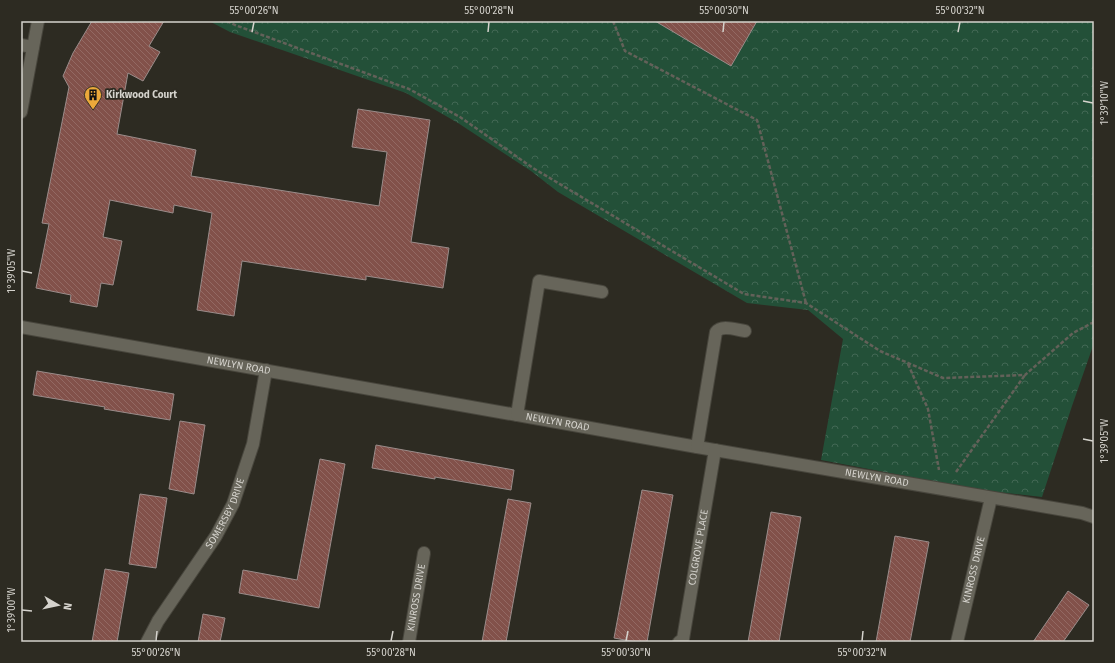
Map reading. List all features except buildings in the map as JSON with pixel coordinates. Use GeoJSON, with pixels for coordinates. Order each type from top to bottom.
{"type":"FeatureCollection","features":[{"type":"Feature","properties":{"kind":"street"},"geometry":{"type":"LineString","coordinates":[[21,112],[38,21]]}},
{"type":"Feature","properties":{"kind":"street"},"geometry":{"type":"LineString","coordinates":[[21,45],[33,46]]}},
{"type":"Feature","properties":{"kind":"street"},"geometry":{"type":"LineString","coordinates":[[517,415],[539,281],[602,292]]}},
{"type":"Feature","properties":{"kind":"street","name":"NEWLYN ROAD"},"geometry":{"type":"LineString","coordinates":[[21,327],[942,490],[1082,513],[1094,517]]}},
{"type":"Feature","properties":{"kind":"street"},"geometry":{"type":"LineString","coordinates":[[697,447],[716,332],[718,329],[722,328],[745,331]]}},
{"type":"Feature","properties":{"kind":"street","name":"SOMERSBY DRIVE"},"geometry":{"type":"LineString","coordinates":[[146,642],[158,621],[216,536],[233,504],[253,444],[266,370]]}},
{"type":"Feature","properties":{"kind":"street","name":"COLGROVE PLACE"},"geometry":{"type":"LineString","coordinates":[[679,642],[683,638],[715,450]]}},
{"type":"Feature","properties":{"kind":"street","name":"KINROSS DRIVE"},"geometry":{"type":"LineString","coordinates":[[957,642],[991,498]]}},
{"type":"Feature","properties":{"kind":"street","name":"KINROSS DRIVE"},"geometry":{"type":"LineString","coordinates":[[409,642],[424,553]]}},
{"type":"Feature","properties":{"kind":"path"},"geometry":{"type":"LineString","coordinates":[[227,21],[409,89],[460,117],[533,168],[744,294],[806,303],[880,351],[943,378],[1025,375]]}},
{"type":"Feature","properties":{"kind":"path"},"geometry":{"type":"LineString","coordinates":[[613,21],[625,51],[758,120],[806,303]]}},
{"type":"Feature","properties":{"kind":"path"},"geometry":{"type":"LineString","coordinates":[[942,490],[1025,375],[1073,333],[1094,322]]}},
{"type":"Feature","properties":{"kind":"path"},"geometry":{"type":"LineString","coordinates":[[908,363],[928,410],[942,490]]}},
{"type":"Feature","properties":{"kind":"green space"},"geometry":{"type":"Polygon","coordinates":[[[209,21],[1094,21],[1094,343],[1042,497],[997,492],[948,484],[821,460],[843,339],[808,310],[747,303],[558,192],[531,171],[458,123],[406,93],[230,32],[209,21]]]}},
{"type":"Feature","properties":{"kind":"place","name":"Kirkwood Court"},"geometry":{"type":"Point","coordinates":[93,110]}}]}
